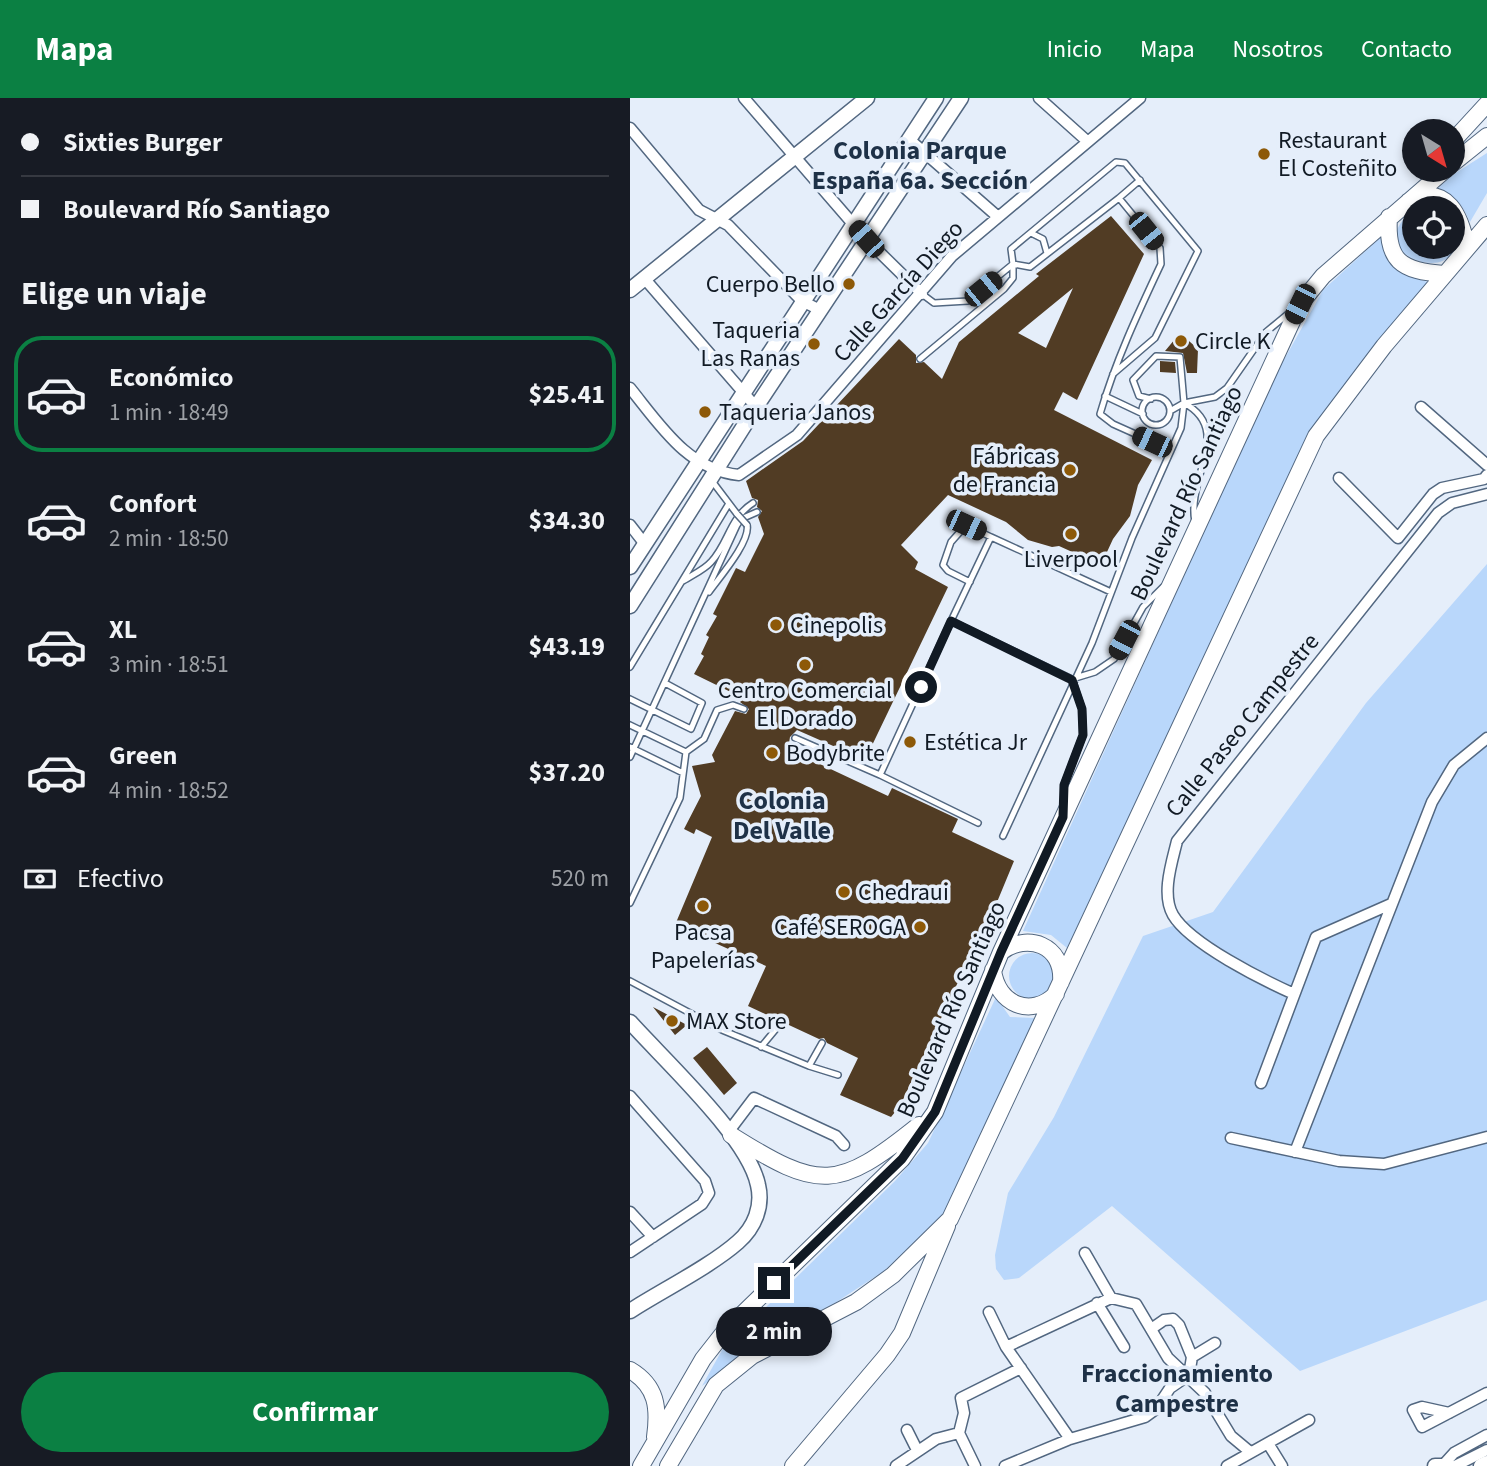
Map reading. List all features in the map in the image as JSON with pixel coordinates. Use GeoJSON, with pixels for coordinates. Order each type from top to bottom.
{"type":"FeatureCollection","features":[{"type":"Feature","properties":{"kind":"main road"},"geometry":{"type":"LineString","coordinates":[[1465,128],[1487,104]]}},
{"type":"Feature","properties":{"kind":"main road"},"geometry":{"type":"LineString","coordinates":[[1465,154],[1487,136]]}},
{"type":"Feature","properties":{"kind":"main road","name":"Boulevard Río Santiago"},"geometry":{"type":"LineString","coordinates":[[1414,196],[1431,182]]}},
{"type":"Feature","properties":{"kind":"main road","name":"Boulevard Río Santiago"},"geometry":{"type":"LineString","coordinates":[[641,1466],[703,1359],[725,1331],[902,1159],[935,1112],[1001,952],[1300,304],[1323,276],[1402,206]]}},
{"type":"Feature","properties":{"kind":"main road"},"geometry":{"type":"LineString","coordinates":[[1389,217],[1388,239],[1398,261],[1421,272],[1444,274]]}},
{"type":"Feature","properties":{"kind":"main road"},"geometry":{"type":"LineString","coordinates":[[793,1466],[887,1355],[902,1333],[922,1292],[950,1219],[1316,436],[1444,274],[1487,225]]}},
{"type":"Feature","properties":{"kind":"main road"},"geometry":{"type":"LineString","coordinates":[[1465,238],[1467,247]]}},
{"type":"Feature","properties":{"kind":"main road"},"geometry":{"type":"LineString","coordinates":[[993,970],[998,989],[1004,997],[1021,1006],[1041,1005],[1059,989],[1060,964],[1055,955],[1039,943],[1019,942],[1001,952]]}},
{"type":"Feature","properties":{"kind":"main road"},"geometry":{"type":"LineString","coordinates":[[730,1133],[787,1168],[823,1178],[841,1176],[877,1158],[935,1112]]}},
{"type":"Feature","properties":{"kind":"main road"},"geometry":{"type":"LineString","coordinates":[[668,1466],[716,1385],[752,1356],[856,1302],[893,1275],[950,1219]]}},
{"type":"Feature","properties":{"kind":"main road"},"geometry":{"type":"LineString","coordinates":[[630,1370],[652,1389],[656,1400],[654,1443]]}},
{"type":"Feature","properties":{"kind":"street"},"geometry":{"type":"LineString","coordinates":[[744,98],[852,224],[922,293]]}},
{"type":"Feature","properties":{"kind":"street"},"geometry":{"type":"LineString","coordinates":[[630,290],[867,98]]}},
{"type":"Feature","properties":{"kind":"street"},"geometry":{"type":"LineString","coordinates":[[630,567],[697,460],[936,98]]}},
{"type":"Feature","properties":{"kind":"street"},"geometry":{"type":"LineString","coordinates":[[630,606],[716,475],[756,407],[961,98]]}},
{"type":"Feature","properties":{"kind":"street"},"geometry":{"type":"LineString","coordinates":[[1039,98],[1087,141]]}},
{"type":"Feature","properties":{"kind":"street","name":"Calle García Diego"},"geometry":{"type":"LineString","coordinates":[[716,475],[739,475],[797,435],[952,256],[1139,98]]}},
{"type":"Feature","properties":{"kind":"street"},"geometry":{"type":"LineString","coordinates":[[630,128],[699,210],[718,219],[735,232],[802,301],[820,310]]}},
{"type":"Feature","properties":{"kind":"street"},"geometry":{"type":"LineString","coordinates":[[910,140],[997,216]]}},
{"type":"Feature","properties":{"kind":"street"},"geometry":{"type":"LineString","coordinates":[[644,278],[745,391],[756,407]]}},
{"type":"Feature","properties":{"kind":"street"},"geometry":{"type":"LineString","coordinates":[[630,388],[683,453],[716,475]]}},
{"type":"Feature","properties":{"kind":"street"},"geometry":{"type":"LineString","coordinates":[[1421,407],[1487,465]]}},
{"type":"Feature","properties":{"kind":"street"},"geometry":{"type":"LineString","coordinates":[[1339,478],[1398,538],[1433,494],[1441,488],[1483,479],[1487,475]]}},
{"type":"Feature","properties":{"kind":"street","name":"Calle Paseo Campestre"},"geometry":{"type":"LineString","coordinates":[[1294,994],[1255,976],[1186,931],[1172,914],[1168,885],[1177,841],[1438,513],[1452,503],[1487,494]]}},
{"type":"Feature","properties":{"kind":"street"},"geometry":{"type":"LineString","coordinates":[[630,525],[645,543]]}},
{"type":"Feature","properties":{"kind":"street"},"geometry":{"type":"LineString","coordinates":[[1295,1152],[1432,802],[1454,765],[1487,738]]}},
{"type":"Feature","properties":{"kind":"street"},"geometry":{"type":"LineString","coordinates":[[1261,1083],[1316,937],[1391,904]]}},
{"type":"Feature","properties":{"kind":"street"},"geometry":{"type":"LineString","coordinates":[[630,1022],[730,1133],[751,1164],[758,1185],[757,1217],[738,1242],[630,1311]]}},
{"type":"Feature","properties":{"kind":"street"},"geometry":{"type":"LineString","coordinates":[[630,1096],[705,1181],[709,1193],[702,1204],[630,1252]]}},
{"type":"Feature","properties":{"kind":"street"},"geometry":{"type":"LineString","coordinates":[[730,1133],[754,1098],[836,1136],[844,1145]]}},
{"type":"Feature","properties":{"kind":"street"},"geometry":{"type":"LineString","coordinates":[[1231,1138],[1339,1161],[1384,1164],[1487,1137]]}},
{"type":"Feature","properties":{"kind":"street"},"geometry":{"type":"LineString","coordinates":[[630,1212],[653,1237]]}},
{"type":"Feature","properties":{"kind":"street"},"geometry":{"type":"LineString","coordinates":[[1085,1253],[1111,1298]]}},
{"type":"Feature","properties":{"kind":"street"},"geometry":{"type":"LineString","coordinates":[[1006,1347],[1111,1298],[1136,1304],[1168,1358],[1205,1393],[1231,1436],[1249,1451]]}},
{"type":"Feature","properties":{"kind":"street"},"geometry":{"type":"LineString","coordinates":[[1097,1303],[1124,1347]]}},
{"type":"Feature","properties":{"kind":"street"},"geometry":{"type":"LineString","coordinates":[[989,1312],[1006,1347],[1070,1439]]}},
{"type":"Feature","properties":{"kind":"street"},"geometry":{"type":"LineString","coordinates":[[1005,1466],[1070,1439],[1145,1417],[1156,1409],[1170,1388],[1189,1375],[1192,1357],[1179,1325],[1173,1319],[1164,1320],[1151,1329]]}},
{"type":"Feature","properties":{"kind":"street"},"geometry":{"type":"LineString","coordinates":[[1192,1357],[1215,1343]]}},
{"type":"Feature","properties":{"kind":"street"},"geometry":{"type":"LineString","coordinates":[[975,1466],[959,1433],[964,1413],[961,1398],[1021,1368]]}},
{"type":"Feature","properties":{"kind":"street"},"geometry":{"type":"LineString","coordinates":[[1449,1413],[1422,1407],[1413,1410],[1422,1427],[1449,1413],[1487,1393]]}},
{"type":"Feature","properties":{"kind":"street"},"geometry":{"type":"LineString","coordinates":[[1227,1466],[1249,1451],[1269,1445],[1309,1420]]}},
{"type":"Feature","properties":{"kind":"street"},"geometry":{"type":"LineString","coordinates":[[907,1430],[917,1450]]}},
{"type":"Feature","properties":{"kind":"street"},"geometry":{"type":"LineString","coordinates":[[897,1466],[936,1439],[959,1433]]}},
{"type":"Feature","properties":{"kind":"street"},"geometry":{"type":"LineString","coordinates":[[1446,1466],[1454,1453],[1487,1435]]}},
{"type":"Feature","properties":{"kind":"street"},"geometry":{"type":"LineString","coordinates":[[1269,1445],[1282,1466]]}},
{"type":"Feature","properties":{"kind":"street"},"geometry":{"type":"LineString","coordinates":[[1446,1466],[1487,1450]]}},
{"type":"Feature","properties":{"kind":"street"},"geometry":{"type":"LineString","coordinates":[[1481,1466],[1487,1463]]}},
{"type":"Feature","properties":{"kind":"lane"},"geometry":{"type":"LineString","coordinates":[[920,359],[1004,289],[1013,278],[1011,249],[1116,162],[1125,163],[1198,251],[1155,338],[1113,374]]}},
{"type":"Feature","properties":{"kind":"lane"},"geometry":{"type":"LineString","coordinates":[[922,293],[934,303],[968,301],[1013,264],[1030,267],[1140,180]]}},
{"type":"Feature","properties":{"kind":"lane"},"geometry":{"type":"LineString","coordinates":[[1119,198],[1160,248],[1161,264],[1113,374],[1100,414],[1113,424],[1171,450]]}},
{"type":"Feature","properties":{"kind":"lane"},"geometry":{"type":"LineString","coordinates":[[1031,233],[1043,239],[1047,253]]}},
{"type":"Feature","properties":{"kind":"lane"},"geometry":{"type":"LineString","coordinates":[[1151,399],[1144,405],[1143,414],[1147,422],[1160,425],[1167,420],[1170,411],[1184,403],[1215,397],[1227,388],[1266,332],[1300,304]]}},
{"type":"Feature","properties":{"kind":"lane"},"geometry":{"type":"LineString","coordinates":[[1003,836],[1072,680],[1092,643],[1181,428],[1184,403],[1180,357],[1156,356],[1133,380],[1133,389],[1139,396],[1164,400],[1170,411]]}},
{"type":"Feature","properties":{"kind":"lane"},"geometry":{"type":"LineString","coordinates":[[1105,396],[1143,414]]}},
{"type":"Feature","properties":{"kind":"lane"},"geometry":{"type":"LineString","coordinates":[[1184,403],[1196,409],[1209,427],[1209,439],[1193,497],[1195,527]]}},
{"type":"Feature","properties":{"kind":"lane"},"geometry":{"type":"LineString","coordinates":[[703,600],[748,533],[747,525],[728,505],[716,475]]}},
{"type":"Feature","properties":{"kind":"lane"},"geometry":{"type":"LineString","coordinates":[[679,583],[710,564],[734,519],[753,503]]}},
{"type":"Feature","properties":{"kind":"lane"},"geometry":{"type":"LineString","coordinates":[[630,667],[728,505]]}},
{"type":"Feature","properties":{"kind":"lane"},"geometry":{"type":"LineString","coordinates":[[630,757],[737,525],[741,519],[757,512]]}},
{"type":"Feature","properties":{"kind":"lane"},"geometry":{"type":"LineString","coordinates":[[970,582],[948,571],[943,565],[951,542],[966,525],[1111,592]]}},
{"type":"Feature","properties":{"kind":"lane"},"geometry":{"type":"LineString","coordinates":[[880,775],[991,537]]}},
{"type":"Feature","properties":{"kind":"lane"},"geometry":{"type":"LineString","coordinates":[[1072,680],[1095,672],[1114,659],[1143,607],[1172,578]]}},
{"type":"Feature","properties":{"kind":"lane"},"geometry":{"type":"LineString","coordinates":[[951,621],[1072,680],[1082,709],[1083,735],[1064,785],[1063,817]]}},
{"type":"Feature","properties":{"kind":"lane"},"geometry":{"type":"LineString","coordinates":[[630,699],[691,729],[702,703],[665,683]]}},
{"type":"Feature","properties":{"kind":"lane"},"geometry":{"type":"LineString","coordinates":[[630,903],[680,798],[686,751],[704,739],[717,710],[733,705],[744,709]]}},
{"type":"Feature","properties":{"kind":"lane"},"geometry":{"type":"LineString","coordinates":[[630,725],[686,751]]}},
{"type":"Feature","properties":{"kind":"lane"},"geometry":{"type":"LineString","coordinates":[[795,738],[880,775],[978,823]]}},
{"type":"Feature","properties":{"kind":"lane"},"geometry":{"type":"LineString","coordinates":[[632,748],[683,773]]}},
{"type":"Feature","properties":{"kind":"lane"},"geometry":{"type":"LineString","coordinates":[[630,981],[761,1047],[838,1074]]}},
{"type":"Feature","properties":{"kind":"lane"},"geometry":{"type":"LineString","coordinates":[[761,1047],[776,1029]]}},
{"type":"Feature","properties":{"kind":"lane"},"geometry":{"type":"LineString","coordinates":[[809,1066],[822,1043]]}},
{"type":"Feature","properties":{"kind":"shaded area"},"geometry":{"type":"Polygon","coordinates":[[[1487,153],[1487,193],[1470,222],[1465,212],[1465,196],[1450,196],[1437,189],[1445,182],[1465,182],[1465,167],[1487,153]]]}},
{"type":"Feature","properties":{"kind":"shaded area"},"geometry":{"type":"Polygon","coordinates":[[[1402,224],[1402,250],[1397,242],[1402,224]]]}},
{"type":"Feature","properties":{"kind":"shaded area"},"geometry":{"type":"Polygon","coordinates":[[[1381,237],[1388,256],[1397,268],[1428,282],[1312,429],[1067,948],[1051,935],[1023,931],[1271,383],[1323,290],[1381,237]]]}},
{"type":"Feature","properties":{"kind":"shaded area"},"geometry":{"type":"Polygon","coordinates":[[[1415,259],[1445,259],[1435,263],[1415,259]]]}},
{"type":"Feature","properties":{"kind":"shaded area"},"geometry":{"type":"Polygon","coordinates":[[[1487,564],[1487,1300],[1300,1371],[1112,1206],[1019,1278],[1004,1280],[996,1269],[995,1255],[1008,1193],[1054,1117],[1143,936],[1213,912],[1366,703],[1487,564]]]}},
{"type":"Feature","properties":{"kind":"shaded area"},"geometry":{"type":"Polygon","coordinates":[[[1032,953],[1049,959],[1055,976],[1049,993],[1032,999],[1015,993],[1009,976],[1015,959],[1032,953]]]}},
{"type":"Feature","properties":{"kind":"shaded area"},"geometry":{"type":"Polygon","coordinates":[[[996,997],[1010,1017],[1036,1018],[944,1213],[884,1271],[835,1303],[787,1327],[702,1386],[722,1350],[895,1181],[928,1143],[996,997]]]}},
{"type":"Feature","properties":{"kind":"building","name":"Centro Comercial El Dorado"},"geometry":{"type":"Polygon","coordinates":[[[1111,216],[1144,254],[1077,400],[1063,392],[1054,410],[1152,460],[1138,485],[1130,516],[1113,539],[1101,565],[1059,546],[1052,547],[1028,540],[1006,522],[948,495],[901,545],[918,562],[915,569],[948,587],[865,760],[797,730],[790,737],[788,749],[888,796],[892,788],[958,819],[952,832],[1014,861],[983,936],[980,935],[900,1106],[891,1117],[840,1095],[858,1058],[827,1043],[824,1038],[819,1039],[748,1006],[766,966],[675,925],[712,837],[696,829],[694,834],[684,829],[701,796],[692,766],[715,762],[712,755],[735,711],[746,714],[749,709],[740,702],[743,698],[694,674],[704,656],[701,654],[709,637],[706,635],[717,616],[713,614],[736,568],[745,572],[764,534],[758,517],[762,511],[757,507],[758,500],[752,498],[746,481],[803,441],[899,339],[916,355],[916,363],[924,362],[942,379],[959,342],[1039,276],[1036,274],[1111,216]],[[1073,288],[1018,333],[1046,348],[1073,288]]]}},
{"type":"Feature","properties":{"kind":"building"},"geometry":{"type":"Polygon","coordinates":[[[1180,333],[1198,349],[1197,373],[1187,373],[1183,353],[1165,351],[1180,333]]]}},
{"type":"Feature","properties":{"kind":"building"},"geometry":{"type":"Polygon","coordinates":[[[1160,361],[1175,362],[1176,373],[1160,372],[1160,361]]]}},
{"type":"Feature","properties":{"kind":"building","name":"MAX Store"},"geometry":{"type":"Polygon","coordinates":[[[653,1007],[687,1025],[675,1035],[653,1007]]]}},
{"type":"Feature","properties":{"kind":"building"},"geometry":{"type":"Polygon","coordinates":[[[707,1047],[737,1083],[724,1095],[693,1058],[707,1047]]]}},
{"type":"Feature","properties":{"kind":"place","name":"Restaurant El Costeñito"},"geometry":{"type":"Point","coordinates":[1264,154]}},
{"type":"Feature","properties":{"kind":"place","name":"Cuerpo Bello"},"geometry":{"type":"Point","coordinates":[849,284]}},
{"type":"Feature","properties":{"kind":"place","name":"Circle K"},"geometry":{"type":"Point","coordinates":[1181,341]}},
{"type":"Feature","properties":{"kind":"place","name":"Taqueria Las Ranas"},"geometry":{"type":"Point","coordinates":[814,344]}},
{"type":"Feature","properties":{"kind":"place","name":"Taqueria Janos"},"geometry":{"type":"Point","coordinates":[705,412]}},
{"type":"Feature","properties":{"kind":"place","name":"Fábricas de Francia"},"geometry":{"type":"Point","coordinates":[1070,470]}},
{"type":"Feature","properties":{"kind":"place","name":"Liverpool"},"geometry":{"type":"Point","coordinates":[1071,534]}},
{"type":"Feature","properties":{"kind":"place","name":"Cinepolis"},"geometry":{"type":"Point","coordinates":[776,625]}},
{"type":"Feature","properties":{"kind":"place","name":"Centro Comercial El Dorado"},"geometry":{"type":"Point","coordinates":[805,665]}},
{"type":"Feature","properties":{"kind":"place","name":"Estética Jr"},"geometry":{"type":"Point","coordinates":[910,742]}},
{"type":"Feature","properties":{"kind":"place","name":"Bodybrite"},"geometry":{"type":"Point","coordinates":[772,753]}},
{"type":"Feature","properties":{"kind":"place","name":"Chedraui"},"geometry":{"type":"Point","coordinates":[844,892]}},
{"type":"Feature","properties":{"kind":"place","name":"Pacsa Papelerías"},"geometry":{"type":"Point","coordinates":[703,906]}},
{"type":"Feature","properties":{"kind":"place","name":"Café SEROGA"},"geometry":{"type":"Point","coordinates":[920,927]}},
{"type":"Feature","properties":{"kind":"place","name":"MAX Store"},"geometry":{"type":"Point","coordinates":[672,1021]}},
{"type":"Feature","properties":{"kind":"district","name":"Colonia Parque España 6a. Sección"},"geometry":{"type":"Point","coordinates":[920,165]}},
{"type":"Feature","properties":{"kind":"district","name":"Colonia Del Valle"},"geometry":{"type":"Point","coordinates":[782,815]}},
{"type":"Feature","properties":{"kind":"district","name":"Fraccionamiento Campestre"},"geometry":{"type":"Point","coordinates":[1177,1388]}},
{"type":"Feature","properties":{"kind":"route"},"geometry":{"type":"LineString","coordinates":[[774,1283],[902,1159],[935,1112],[1001,952],[1063,817],[1064,785],[1083,735],[1082,709],[1072,680],[951,621],[921,687]]}}]}
